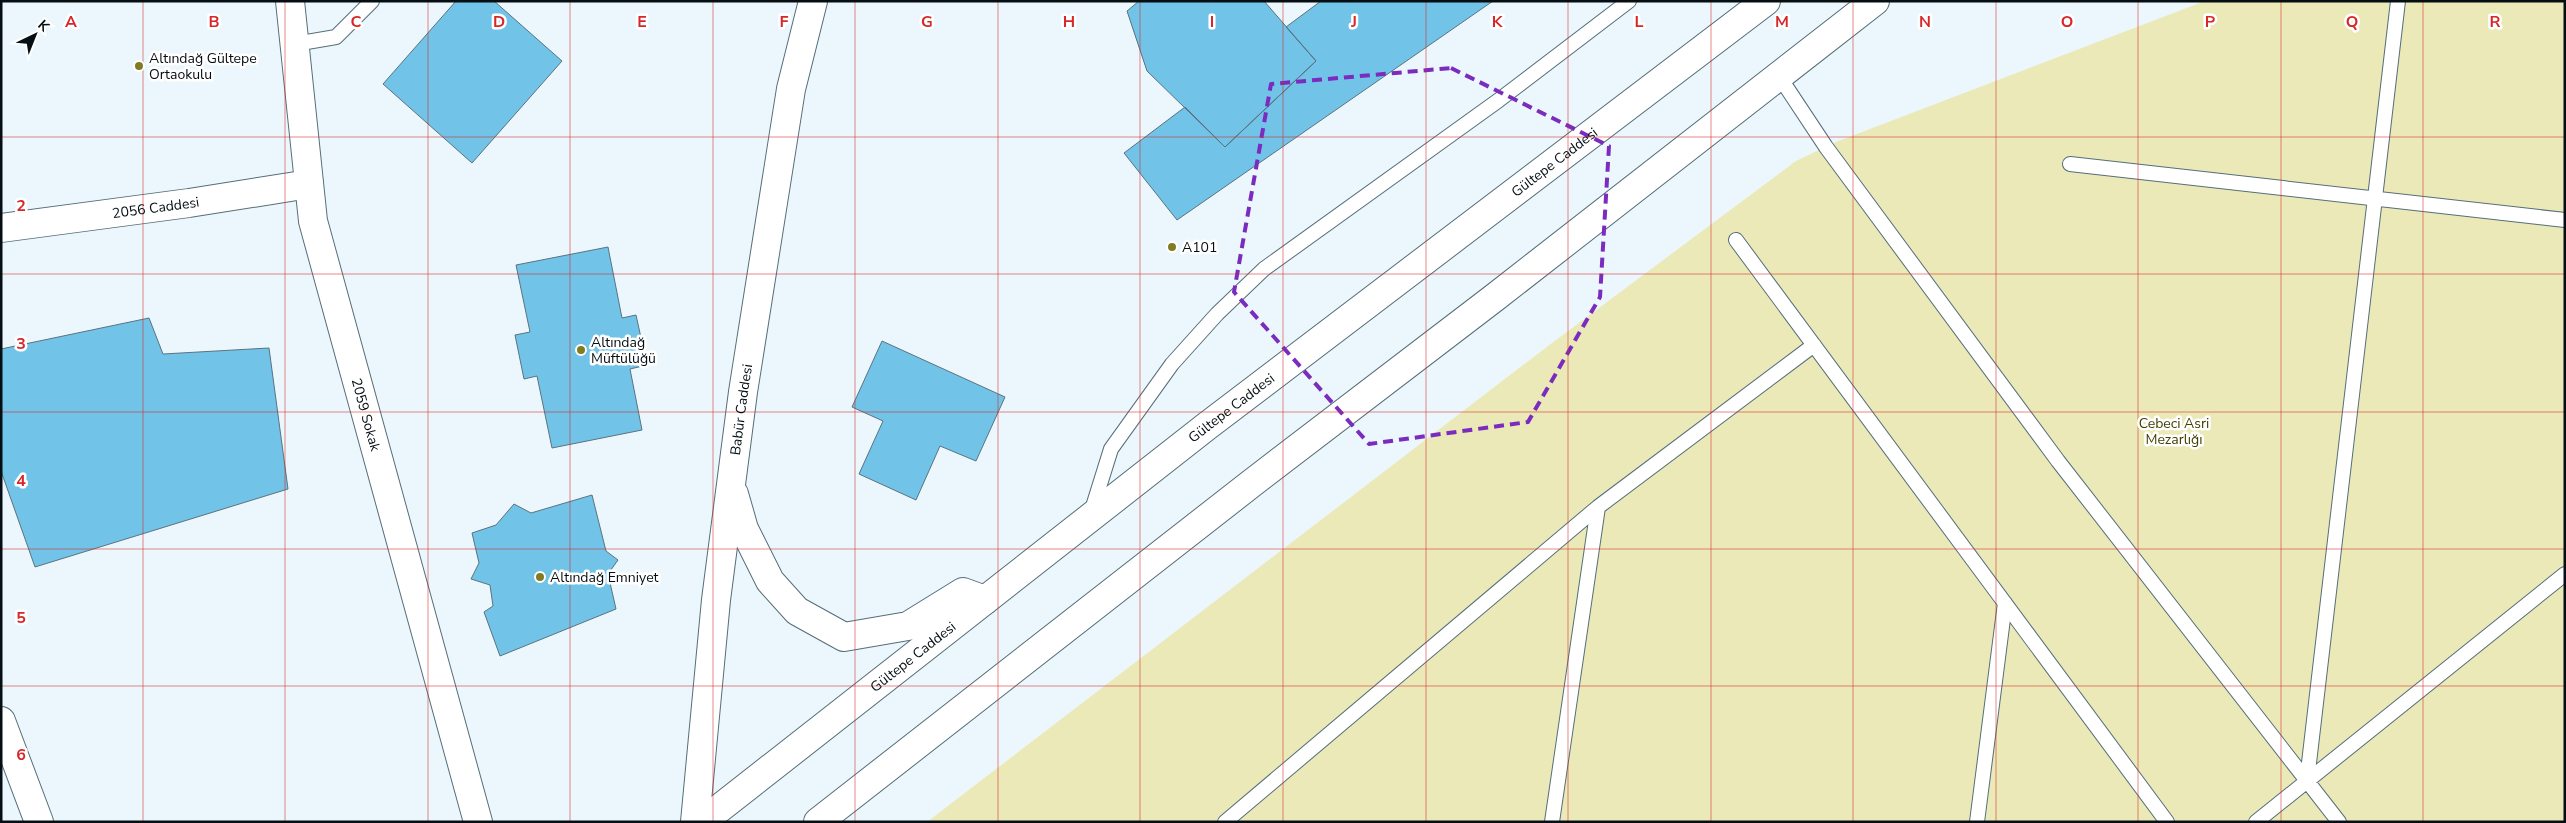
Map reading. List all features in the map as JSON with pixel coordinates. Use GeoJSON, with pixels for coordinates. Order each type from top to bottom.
{"type":"FeatureCollection","features":[{"type":"Feature","properties":{"kind":"main road","name":"2059 Sokak"},"geometry":{"type":"LineString","coordinates":[[290,1],[313,221],[478,822]]}},
{"type":"Feature","properties":{"kind":"main road","name":"Babür Caddesi"},"geometry":{"type":"LineString","coordinates":[[695,822],[716,600],[765,240],[791,89],[813,1]]}},
{"type":"Feature","properties":{"kind":"main road","name":"Gültepe Caddesi"},"geometry":{"type":"LineString","coordinates":[[702,822],[1089,518],[1766,1]]}},
{"type":"Feature","properties":{"kind":"main road"},"geometry":{"type":"LineString","coordinates":[[818,822],[1244,488],[1494,298],[1876,1]]}},
{"type":"Feature","properties":{"kind":"main road","name":"2056 Caddesi"},"geometry":{"type":"LineString","coordinates":[[1,228],[189,203],[309,184]]}},
{"type":"Feature","properties":{"kind":"main road"},"geometry":{"type":"LineString","coordinates":[[732,485],[744,529],[770,581],[797,611],[844,637],[908,626],[963,592],[985,600]]}},
{"type":"Feature","properties":{"kind":"main road"},"geometry":{"type":"LineString","coordinates":[[1,721],[40,822]]}},
{"type":"Feature","properties":{"kind":"lane"},"geometry":{"type":"LineString","coordinates":[[295,44],[336,37],[372,1]]}},
{"type":"Feature","properties":{"kind":"lane"},"geometry":{"type":"LineString","coordinates":[[1089,518],[1112,449],[1172,364],[1217,314],[1264,269],[1499,100],[1629,1]]}},
{"type":"Feature","properties":{"kind":"lane"},"geometry":{"type":"LineString","coordinates":[[2307,780],[2398,1]]}},
{"type":"Feature","properties":{"kind":"lane"},"geometry":{"type":"LineString","coordinates":[[1779,76],[1826,147],[2058,461],[2339,822]]}},
{"type":"Feature","properties":{"kind":"lane"},"geometry":{"type":"LineString","coordinates":[[2070,164],[2565,220]]}},
{"type":"Feature","properties":{"kind":"lane"},"geometry":{"type":"LineString","coordinates":[[1736,240],[2167,822]]}},
{"type":"Feature","properties":{"kind":"lane"},"geometry":{"type":"LineString","coordinates":[[1225,822],[1598,507],[1814,346]]}},
{"type":"Feature","properties":{"kind":"lane"},"geometry":{"type":"LineString","coordinates":[[1552,822],[1598,507]]}},
{"type":"Feature","properties":{"kind":"lane"},"geometry":{"type":"LineString","coordinates":[[2256,822],[2565,574]]}},
{"type":"Feature","properties":{"kind":"lane"},"geometry":{"type":"LineString","coordinates":[[1977,822],[2005,603]]}},
{"type":"Feature","properties":{"kind":"highlighted area"},"geometry":{"type":"Polygon","coordinates":[[[1451,68],[1609,146],[1600,297],[1528,422],[1369,444],[1234,292],[1271,84],[1451,68]]]}},
{"type":"Feature","properties":{"kind":"green space","name":"Cebeci Asri Mezarlığı"},"geometry":{"type":"Polygon","coordinates":[[[2205,1],[2565,1],[2565,822],[927,822],[1548,346],[1796,161],[1836,142],[2205,1]]]}},
{"type":"Feature","properties":{"kind":"building"},"geometry":{"type":"Polygon","coordinates":[[[456,1],[494,1],[562,61],[472,163],[383,84],[456,1]]]}},
{"type":"Feature","properties":{"kind":"building"},"geometry":{"type":"Polygon","coordinates":[[[1139,1],[1264,1],[1316,61],[1225,147],[1147,71],[1127,11],[1139,1]]]}},
{"type":"Feature","properties":{"kind":"building"},"geometry":{"type":"Polygon","coordinates":[[[1321,1],[1493,1],[1177,220],[1124,153],[1185,107],[1225,147],[1316,61],[1286,27],[1321,1]]]}},
{"type":"Feature","properties":{"kind":"building","name":"Altındağ Müftülüğü"},"geometry":{"type":"Polygon","coordinates":[[[608,247],[622,318],[636,315],[647,365],[630,369],[642,430],[552,448],[537,376],[524,379],[515,335],[530,332],[516,265],[608,247]]]}},
{"type":"Feature","properties":{"kind":"building"},"geometry":{"type":"Polygon","coordinates":[[[149,318],[163,354],[269,348],[288,489],[35,567],[1,471],[1,349],[149,318]]]}},
{"type":"Feature","properties":{"kind":"building"},"geometry":{"type":"Polygon","coordinates":[[[882,341],[1005,397],[976,461],[940,446],[916,500],[859,474],[883,421],[852,407],[882,341]]]}},
{"type":"Feature","properties":{"kind":"building","name":"Altındağ Emniyet"},"geometry":{"type":"Polygon","coordinates":[[[592,495],[606,551],[618,560],[608,574],[616,609],[500,656],[484,612],[493,606],[490,585],[471,579],[479,563],[472,533],[496,525],[514,504],[531,513],[592,495]]]}},
{"type":"Feature","properties":{"kind":"place","name":"Altındağ Gültepe Ortaokulu"},"geometry":{"type":"Point","coordinates":[139,66]}},
{"type":"Feature","properties":{"kind":"place","name":"A101"},"geometry":{"type":"Point","coordinates":[1172,247]}},
{"type":"Feature","properties":{"kind":"place","name":"Altındağ Müftülüğü"},"geometry":{"type":"Point","coordinates":[581,350]}},
{"type":"Feature","properties":{"kind":"place","name":"Altındağ Emniyet"},"geometry":{"type":"Point","coordinates":[540,577]}}]}
